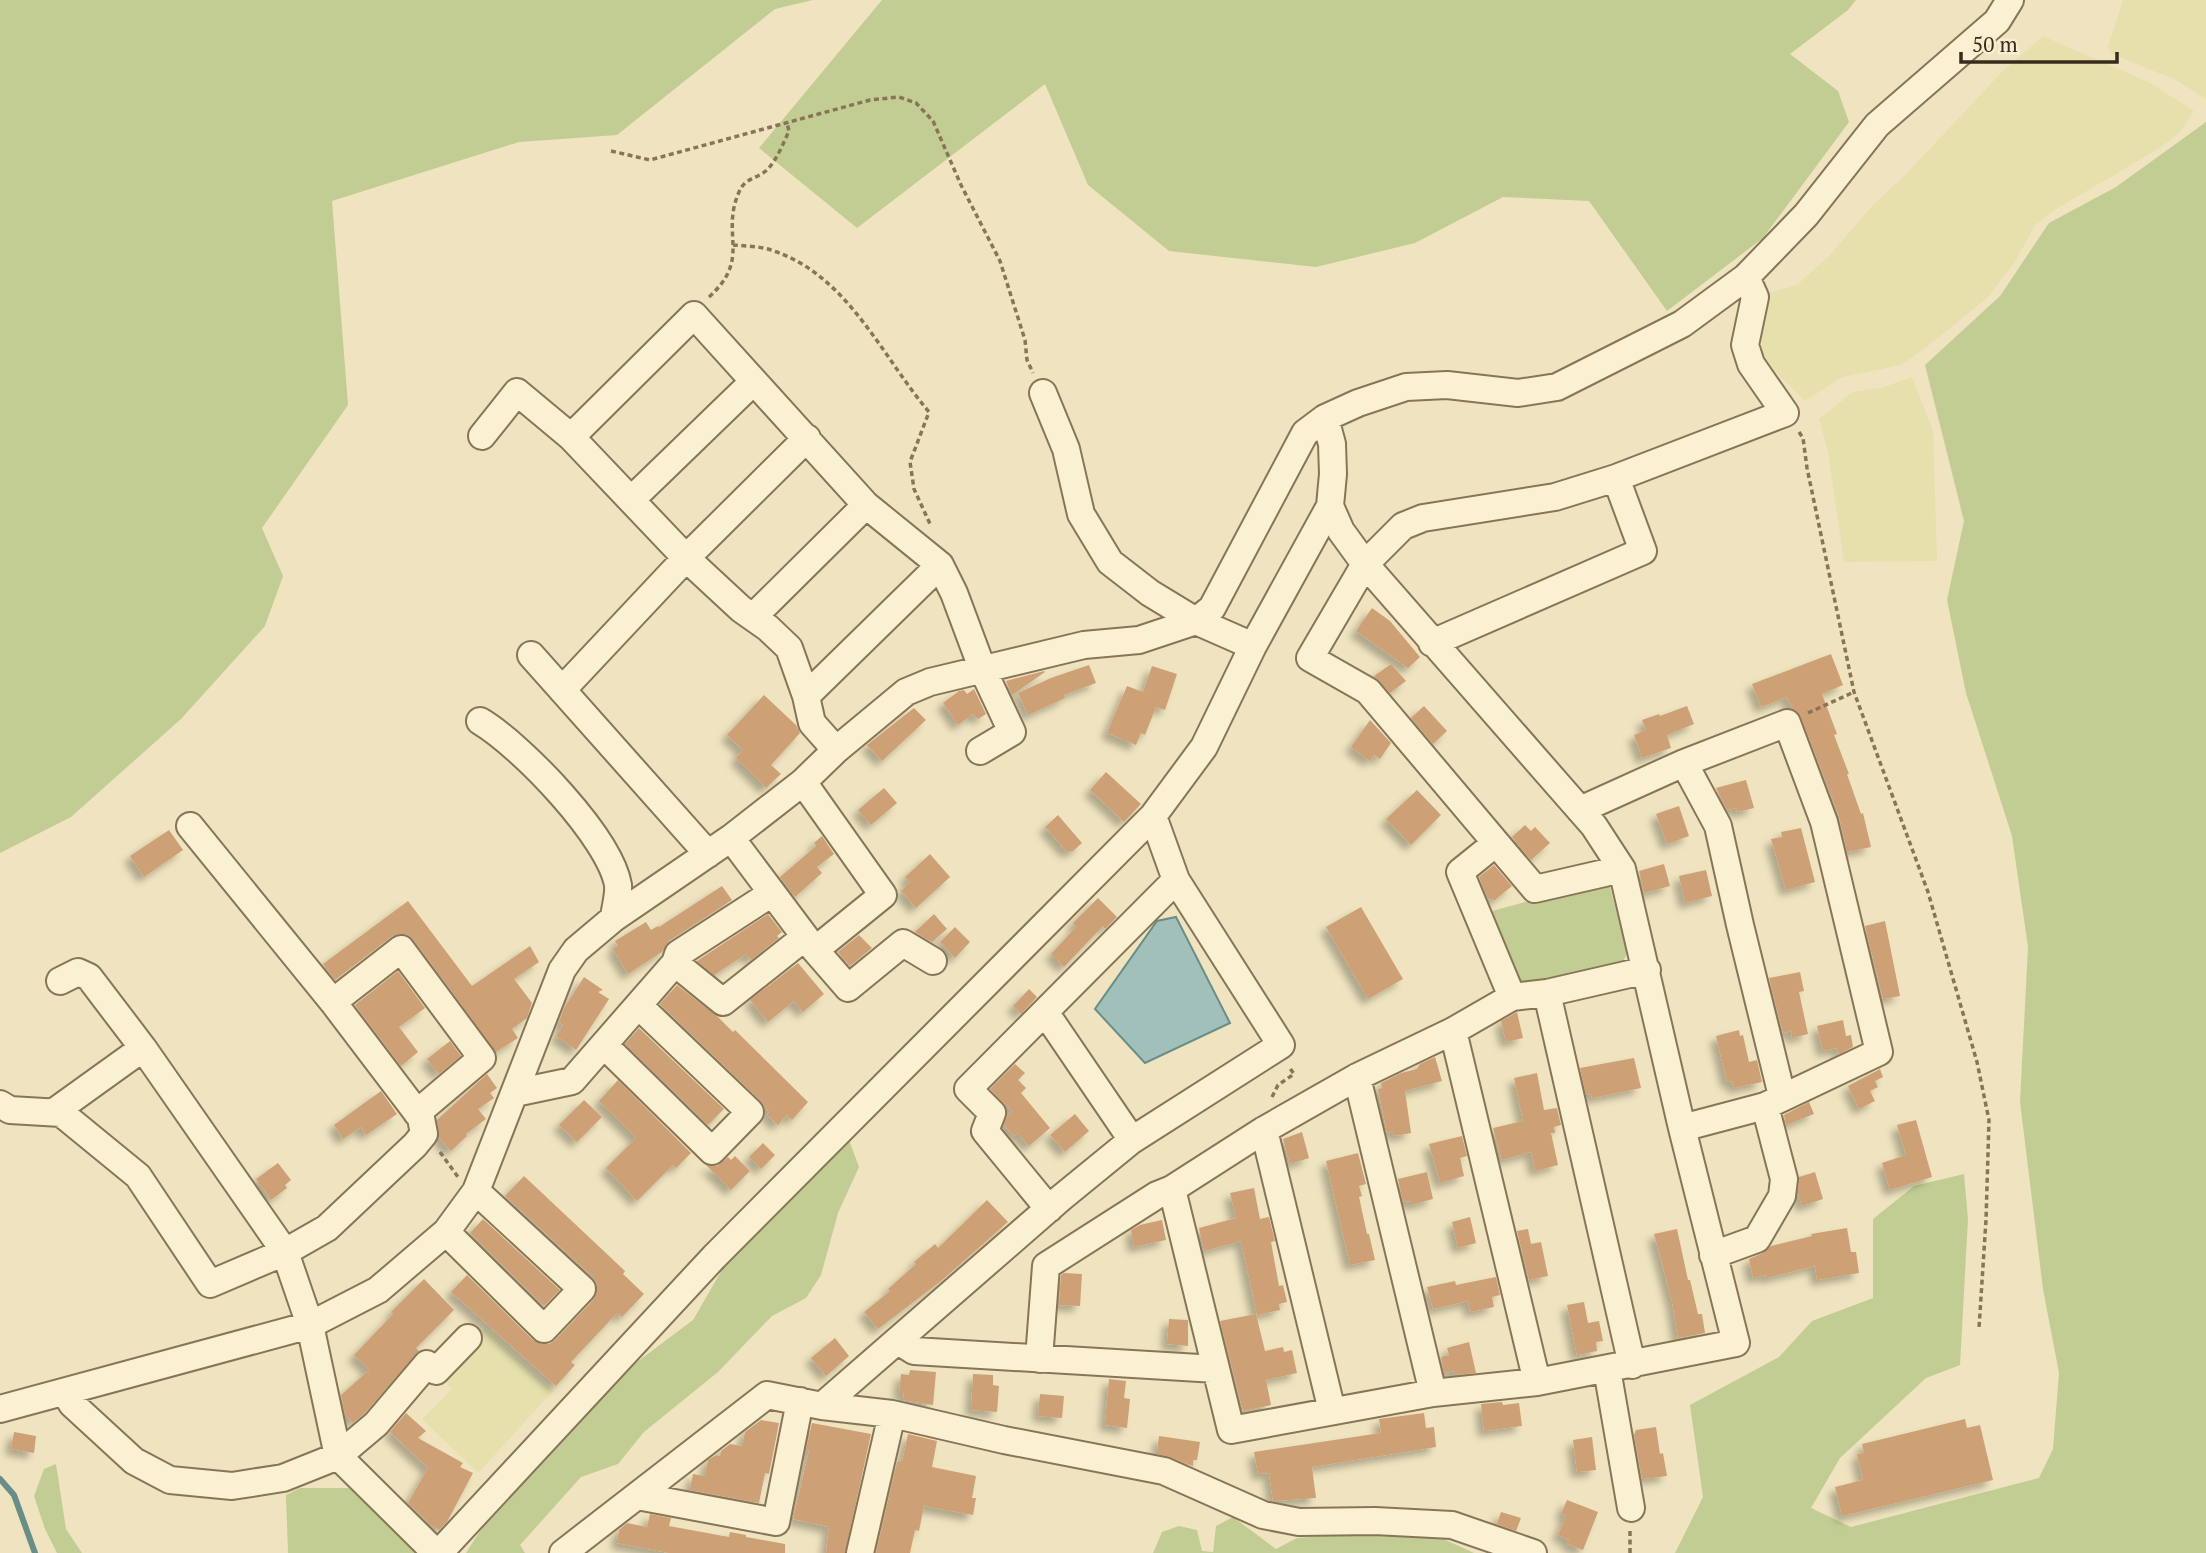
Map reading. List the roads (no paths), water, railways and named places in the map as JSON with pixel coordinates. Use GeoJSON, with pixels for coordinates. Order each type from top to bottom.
{"type":"FeatureCollection","features":[{"type":"Feature","properties":{"kind":"street"},"geometry":{"type":"LineString","coordinates":[[0,1409],[310,1325],[378,1290],[446,1232],[476,1191],[562,971],[576,950],[614,918],[731,838],[803,782],[836,750],[906,692],[930,682],[982,668],[1084,645],[1139,640],[1196,621],[1212,608],[1305,433],[1325,418],[1358,403],[1406,387],[1447,385],[1518,393],[1558,387],[1682,324],[1746,277],[1806,215],[1877,125],[1997,20],[2010,0]]}},
{"type":"Feature","properties":{"kind":"street"},"geometry":{"type":"LineString","coordinates":[[1622,869],[1535,889],[1368,691],[1310,657],[1365,565],[1403,526],[1423,518],[1555,497],[1616,478],[1785,413],[1751,364],[1745,345],[1755,297],[1746,277]]}},
{"type":"Feature","properties":{"kind":"street"},"geometry":{"type":"LineString","coordinates":[[571,436],[694,315],[866,505],[940,565],[954,593],[982,668],[1012,732],[980,751]]}},
{"type":"Feature","properties":{"kind":"street"},"geometry":{"type":"LineString","coordinates":[[631,500],[753,382]]}},
{"type":"Feature","properties":{"kind":"street"},"geometry":{"type":"LineString","coordinates":[[482,436],[517,392],[571,436],[685,558],[789,648],[806,696],[812,723],[836,750]]}},
{"type":"Feature","properties":{"kind":"street"},"geometry":{"type":"LineString","coordinates":[[1043,393],[1066,449],[1081,514],[1110,562],[1150,593],[1196,621],[1253,646]]}},
{"type":"Feature","properties":{"kind":"street"},"geometry":{"type":"LineString","coordinates":[[60,981],[78,972],[89,977],[143,1048],[285,1252],[310,1325],[338,1456],[438,1553],[714,1257],[1153,816],[1204,747],[1253,646],[1331,506],[1334,474],[1332,443],[1325,418]]}},
{"type":"Feature","properties":{"kind":"street"},"geometry":{"type":"LineString","coordinates":[[562,690],[685,558],[807,438]]}},
{"type":"Feature","properties":{"kind":"street"},"geometry":{"type":"LineString","coordinates":[[1432,643],[1643,551],[1616,478]]}},
{"type":"Feature","properties":{"kind":"street"},"geometry":{"type":"LineString","coordinates":[[753,617],[866,505]]}},
{"type":"Feature","properties":{"kind":"street"},"geometry":{"type":"LineString","coordinates":[[1172,1189],[1231,1430],[1433,1393],[1537,1382],[1735,1343],[1622,869],[1594,826],[1365,565],[1341,531],[1331,506]]}},
{"type":"Feature","properties":{"kind":"street"},"geometry":{"type":"LineString","coordinates":[[806,696],[940,565]]}},
{"type":"Feature","properties":{"kind":"street"},"geometry":{"type":"LineString","coordinates":[[531,655],[708,854]]}},
{"type":"Feature","properties":{"kind":"street"},"geometry":{"type":"LineString","coordinates":[[480,721],[499,733],[533,763],[608,857],[618,887],[614,918]]}},
{"type":"Feature","properties":{"kind":"street"},"geometry":{"type":"LineString","coordinates":[[1580,810],[1684,763],[1787,723],[1824,822],[1879,1052],[1773,1101],[1682,1128]]}},
{"type":"Feature","properties":{"kind":"street"},"geometry":{"type":"LineString","coordinates":[[1684,763],[1718,826],[1773,1101],[1784,1179],[1782,1196],[1756,1239],[1713,1255]]}},
{"type":"Feature","properties":{"kind":"street"},"geometry":{"type":"LineString","coordinates":[[676,962],[723,1002],[883,894],[803,782]]}},
{"type":"Feature","properties":{"kind":"street"},"geometry":{"type":"LineString","coordinates":[[637,1496],[776,1522],[811,1404],[898,1341],[1132,1140],[1281,1045],[1176,880],[1153,816]]}},
{"type":"Feature","properties":{"kind":"street"},"geometry":{"type":"LineString","coordinates":[[190,826],[333,1002],[420,1123]]}},
{"type":"Feature","properties":{"kind":"street"},"geometry":{"type":"LineString","coordinates":[[731,838],[810,943],[848,988],[903,943],[933,961]]}},
{"type":"Feature","properties":{"kind":"street"},"geometry":{"type":"LineString","coordinates":[[1496,843],[1460,872],[1512,997]]}},
{"type":"Feature","properties":{"kind":"street"},"geometry":{"type":"LineString","coordinates":[[1049,1209],[985,1131],[992,1113],[968,1089],[1176,880]]}},
{"type":"Feature","properties":{"kind":"street"},"geometry":{"type":"LineString","coordinates":[[515,1093],[572,1081],[676,962],[678,954],[772,893]]}},
{"type":"Feature","properties":{"kind":"street"},"geometry":{"type":"LineString","coordinates":[[0,1104],[10,1110],[61,1113],[138,1177],[210,1284],[285,1252],[327,1228],[415,1145],[420,1123],[482,1058],[401,949],[333,1002]]}},
{"type":"Feature","properties":{"kind":"street"},"geometry":{"type":"LineString","coordinates":[[1039,1359],[1046,1266],[1264,1130],[1357,1077],[1453,1031],[1512,997],[1547,993],[1647,970]]}},
{"type":"Feature","properties":{"kind":"street"},"geometry":{"type":"LineString","coordinates":[[1547,993],[1619,1367],[1631,1508]]}},
{"type":"Feature","properties":{"kind":"street"},"geometry":{"type":"LineString","coordinates":[[604,1045],[712,1150],[750,1112],[639,1006]]}},
{"type":"Feature","properties":{"kind":"street"},"geometry":{"type":"LineString","coordinates":[[1045,1012],[1132,1140]]}},
{"type":"Feature","properties":{"kind":"street"},"geometry":{"type":"LineString","coordinates":[[1453,1031],[1537,1382]]}},
{"type":"Feature","properties":{"kind":"street"},"geometry":{"type":"LineString","coordinates":[[54,1112],[143,1048]]}},
{"type":"Feature","properties":{"kind":"street"},"geometry":{"type":"LineString","coordinates":[[1357,1077],[1433,1393]]}},
{"type":"Feature","properties":{"kind":"street"},"geometry":{"type":"LineString","coordinates":[[1264,1130],[1332,1411]]}},
{"type":"Feature","properties":{"kind":"street"},"geometry":{"type":"LineString","coordinates":[[446,1232],[544,1329],[582,1289],[476,1191]]}},
{"type":"Feature","properties":{"kind":"street"},"geometry":{"type":"LineString","coordinates":[[65,1392],[72,1404],[134,1461],[170,1480],[232,1486],[283,1478],[338,1456],[376,1424],[426,1364],[436,1371],[468,1338]]}},
{"type":"Feature","properties":{"kind":"street"},"geometry":{"type":"LineString","coordinates":[[898,1341],[914,1351],[1216,1369]]}},
{"type":"Feature","properties":{"kind":"street"},"geometry":{"type":"LineString","coordinates":[[563,1553],[767,1395],[811,1404],[892,1414],[1004,1440],[1164,1471],[1263,1515],[1299,1522],[1375,1521],[1452,1525],[1533,1553]]}},
{"type":"Feature","properties":{"kind":"street"},"geometry":{"type":"LineString","coordinates":[[860,1553],[892,1414]]}},
{"type":"Feature","properties":{"kind":"water"},"geometry":{"type":"Polygon","coordinates":[[[1176,917],[1230,1023],[1145,1063],[1095,1009],[1157,921],[1176,917]]]}},
{"type":"Feature","properties":{"kind":"waterway"},"geometry":{"type":"LineString","coordinates":[[0,1479],[14,1495],[35,1553]]}}]}
